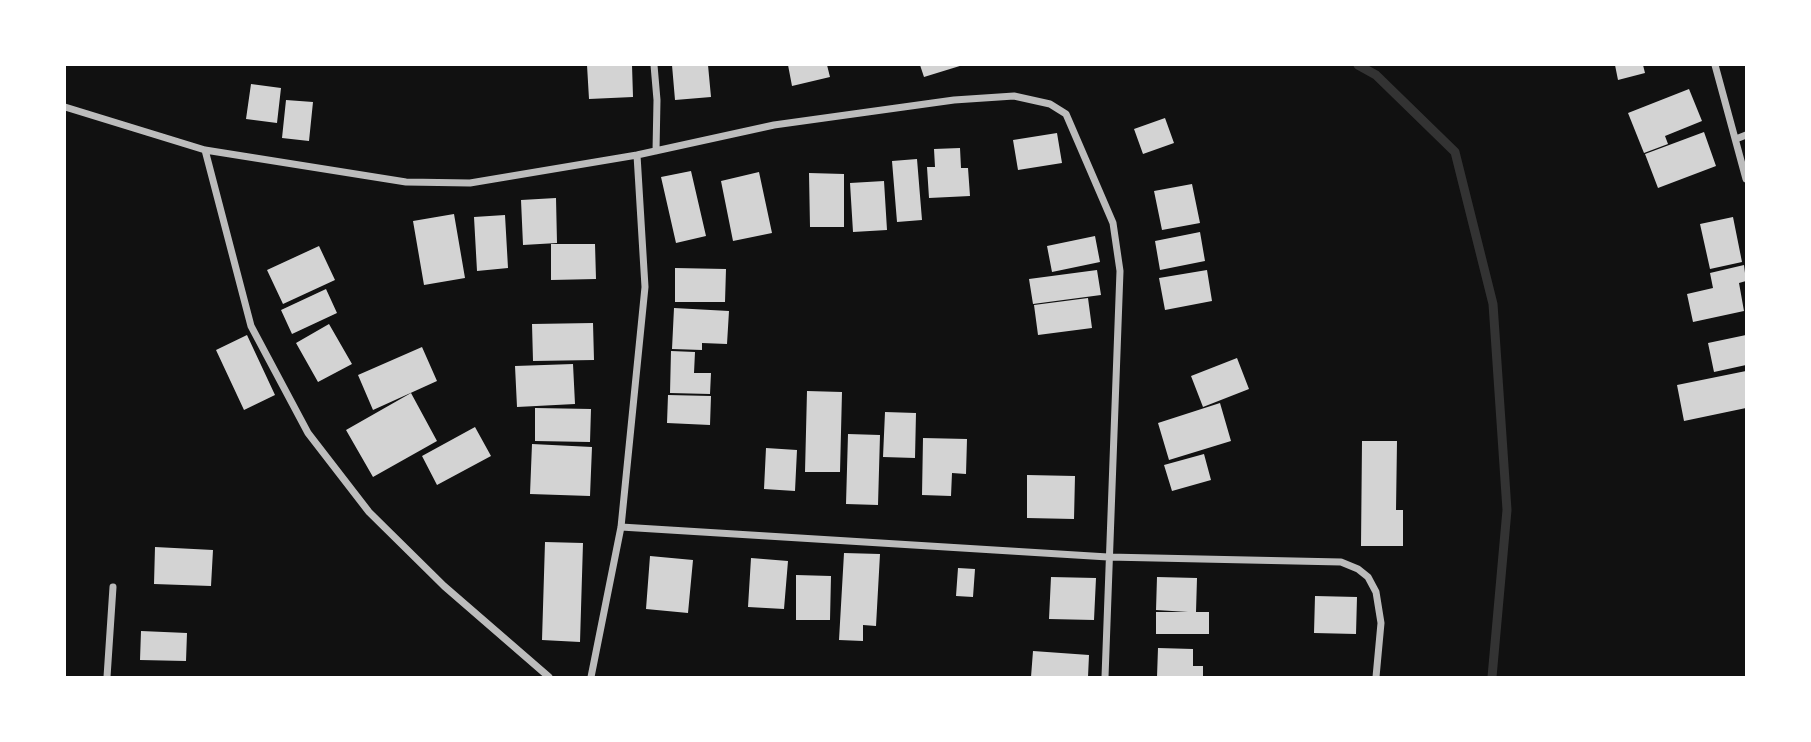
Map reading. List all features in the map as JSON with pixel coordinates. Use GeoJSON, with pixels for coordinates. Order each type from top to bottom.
{"type":"FeatureCollection","features":[{"type":"Feature","properties":{"kind":"street"},"geometry":{"type":"LineString","coordinates":[[654,65],[657,100],[656,151]]}},
{"type":"Feature","properties":{"kind":"street"},"geometry":{"type":"LineString","coordinates":[[1715,65],[1746,179]]}},
{"type":"Feature","properties":{"kind":"street"},"geometry":{"type":"LineString","coordinates":[[65,107],[205,150],[405,182],[470,183],[637,155],[774,125],[954,100],[1014,96],[1050,104],[1066,114],[1113,223],[1120,271],[1105,677]]}},
{"type":"Feature","properties":{"kind":"street"},"geometry":{"type":"LineString","coordinates":[[1736,139],[1746,135]]}},
{"type":"Feature","properties":{"kind":"street"},"geometry":{"type":"LineString","coordinates":[[205,150],[251,326],[308,433],[369,512],[444,586],[549,677]]}},
{"type":"Feature","properties":{"kind":"street"},"geometry":{"type":"LineString","coordinates":[[591,677],[621,527],[645,287],[637,155]]}},
{"type":"Feature","properties":{"kind":"street"},"geometry":{"type":"LineString","coordinates":[[621,527],[1108,557],[1341,562],[1358,569],[1368,577],[1376,592],[1381,623],[1376,677]]}},
{"type":"Feature","properties":{"kind":"street"},"geometry":{"type":"LineString","coordinates":[[107,677],[113,587]]}},
{"type":"Feature","properties":{"kind":"building"},"geometry":{"type":"Polygon","coordinates":[[[587,65],[632,65],[633,97],[589,99],[587,65]]]}},
{"type":"Feature","properties":{"kind":"building"},"geometry":{"type":"Polygon","coordinates":[[[672,65],[708,65],[711,97],[675,100],[672,65]]]}},
{"type":"Feature","properties":{"kind":"building"},"geometry":{"type":"Polygon","coordinates":[[[788,65],[827,65],[830,77],[792,86],[788,65]]]}},
{"type":"Feature","properties":{"kind":"building"},"geometry":{"type":"Polygon","coordinates":[[[920,65],[963,65],[924,77],[920,65]]]}},
{"type":"Feature","properties":{"kind":"building"},"geometry":{"type":"Polygon","coordinates":[[[1615,65],[1643,65],[1645,73],[1618,80],[1615,65]]]}},
{"type":"Feature","properties":{"kind":"building"},"geometry":{"type":"Polygon","coordinates":[[[251,84],[281,88],[277,123],[246,119],[251,84]]]}},
{"type":"Feature","properties":{"kind":"building"},"geometry":{"type":"Polygon","coordinates":[[[1689,89],[1702,121],[1665,136],[1668,144],[1644,153],[1628,113],[1689,89]]]}},
{"type":"Feature","properties":{"kind":"building"},"geometry":{"type":"Polygon","coordinates":[[[286,100],[313,102],[309,141],[282,138],[286,100]]]}},
{"type":"Feature","properties":{"kind":"building"},"geometry":{"type":"Polygon","coordinates":[[[1165,118],[1174,143],[1143,154],[1134,129],[1165,118]]]}},
{"type":"Feature","properties":{"kind":"building"},"geometry":{"type":"Polygon","coordinates":[[[1704,132],[1716,166],[1658,188],[1645,154],[1704,132]]]}},
{"type":"Feature","properties":{"kind":"building"},"geometry":{"type":"Polygon","coordinates":[[[1057,133],[1062,163],[1018,170],[1013,140],[1057,133]]]}},
{"type":"Feature","properties":{"kind":"building"},"geometry":{"type":"Polygon","coordinates":[[[960,148],[961,168],[968,168],[970,196],[929,198],[927,167],[935,167],[934,149],[960,148]]]}},
{"type":"Feature","properties":{"kind":"building"},"geometry":{"type":"Polygon","coordinates":[[[917,159],[922,220],[897,222],[892,161],[917,159]]]}},
{"type":"Feature","properties":{"kind":"building"},"geometry":{"type":"Polygon","coordinates":[[[691,171],[706,236],[676,243],[661,177],[691,171]]]}},
{"type":"Feature","properties":{"kind":"building"},"geometry":{"type":"Polygon","coordinates":[[[759,172],[772,233],[733,241],[721,181],[759,172]]]}},
{"type":"Feature","properties":{"kind":"building"},"geometry":{"type":"Polygon","coordinates":[[[809,173],[844,174],[844,227],[810,227],[809,173]]]}},
{"type":"Feature","properties":{"kind":"building"},"geometry":{"type":"Polygon","coordinates":[[[884,181],[887,230],[853,232],[850,183],[884,181]]]}},
{"type":"Feature","properties":{"kind":"building"},"geometry":{"type":"Polygon","coordinates":[[[1192,184],[1200,223],[1162,230],[1154,191],[1192,184]]]}},
{"type":"Feature","properties":{"kind":"building"},"geometry":{"type":"Polygon","coordinates":[[[556,198],[557,243],[523,245],[521,200],[556,198]]]}},
{"type":"Feature","properties":{"kind":"building"},"geometry":{"type":"Polygon","coordinates":[[[454,214],[465,278],[424,285],[413,221],[454,214]]]}},
{"type":"Feature","properties":{"kind":"building"},"geometry":{"type":"Polygon","coordinates":[[[505,215],[508,268],[477,271],[474,217],[505,215]]]}},
{"type":"Feature","properties":{"kind":"building"},"geometry":{"type":"Polygon","coordinates":[[[1733,217],[1742,262],[1710,269],[1700,224],[1733,217]]]}},
{"type":"Feature","properties":{"kind":"building"},"geometry":{"type":"Polygon","coordinates":[[[1200,232],[1205,261],[1160,270],[1155,241],[1200,232]]]}},
{"type":"Feature","properties":{"kind":"building"},"geometry":{"type":"Polygon","coordinates":[[[1095,236],[1100,262],[1052,272],[1047,246],[1095,236]]]}},
{"type":"Feature","properties":{"kind":"building"},"geometry":{"type":"Polygon","coordinates":[[[551,244],[595,244],[596,279],[551,280],[551,244]]]}},
{"type":"Feature","properties":{"kind":"building"},"geometry":{"type":"Polygon","coordinates":[[[319,246],[335,280],[283,304],[267,270],[319,246]]]}},
{"type":"Feature","properties":{"kind":"building"},"geometry":{"type":"Polygon","coordinates":[[[1744,265],[1746,281],[1739,283],[1744,311],[1693,322],[1687,294],[1713,288],[1710,273],[1744,265]]]}},
{"type":"Feature","properties":{"kind":"building"},"geometry":{"type":"Polygon","coordinates":[[[675,268],[726,269],[725,302],[675,302],[675,268]]]}},
{"type":"Feature","properties":{"kind":"building"},"geometry":{"type":"Polygon","coordinates":[[[1097,270],[1101,295],[1033,304],[1029,279],[1097,270]]]}},
{"type":"Feature","properties":{"kind":"building"},"geometry":{"type":"Polygon","coordinates":[[[1207,270],[1212,301],[1165,310],[1159,278],[1207,270]]]}},
{"type":"Feature","properties":{"kind":"building"},"geometry":{"type":"Polygon","coordinates":[[[326,289],[337,313],[292,334],[281,310],[326,289]]]}},
{"type":"Feature","properties":{"kind":"building"},"geometry":{"type":"Polygon","coordinates":[[[1088,298],[1092,328],[1038,335],[1034,305],[1088,298]]]}},
{"type":"Feature","properties":{"kind":"building"},"geometry":{"type":"Polygon","coordinates":[[[674,308],[729,311],[727,344],[702,343],[702,350],[672,349],[674,308]]]}},
{"type":"Feature","properties":{"kind":"building"},"geometry":{"type":"Polygon","coordinates":[[[593,323],[594,360],[533,361],[532,324],[593,323]]]}},
{"type":"Feature","properties":{"kind":"building"},"geometry":{"type":"Polygon","coordinates":[[[329,324],[352,364],[318,382],[296,343],[329,324]]]}},
{"type":"Feature","properties":{"kind":"building"},"geometry":{"type":"Polygon","coordinates":[[[247,335],[275,395],[244,410],[216,350],[247,335]]]}},
{"type":"Feature","properties":{"kind":"building"},"geometry":{"type":"Polygon","coordinates":[[[1746,335],[1746,365],[1714,372],[1708,343],[1746,335]]]}},
{"type":"Feature","properties":{"kind":"building"},"geometry":{"type":"Polygon","coordinates":[[[422,347],[437,381],[373,410],[358,375],[422,347]]]}},
{"type":"Feature","properties":{"kind":"building"},"geometry":{"type":"Polygon","coordinates":[[[671,351],[695,352],[694,373],[711,373],[710,394],[670,393],[671,351]]]}},
{"type":"Feature","properties":{"kind":"building"},"geometry":{"type":"Polygon","coordinates":[[[1237,358],[1249,389],[1203,407],[1191,376],[1237,358]]]}},
{"type":"Feature","properties":{"kind":"building"},"geometry":{"type":"Polygon","coordinates":[[[573,364],[575,404],[517,407],[515,366],[573,364]]]}},
{"type":"Feature","properties":{"kind":"building"},"geometry":{"type":"Polygon","coordinates":[[[1746,371],[1746,408],[1684,421],[1677,385],[1746,371]]]}},
{"type":"Feature","properties":{"kind":"building"},"geometry":{"type":"Polygon","coordinates":[[[807,391],[842,392],[840,472],[805,472],[807,391]]]}},
{"type":"Feature","properties":{"kind":"building"},"geometry":{"type":"Polygon","coordinates":[[[411,393],[437,441],[373,477],[346,430],[411,393]]]}},
{"type":"Feature","properties":{"kind":"building"},"geometry":{"type":"Polygon","coordinates":[[[668,395],[711,396],[710,425],[667,423],[668,395]]]}},
{"type":"Feature","properties":{"kind":"building"},"geometry":{"type":"Polygon","coordinates":[[[1220,403],[1231,441],[1169,460],[1158,423],[1220,403]]]}},
{"type":"Feature","properties":{"kind":"building"},"geometry":{"type":"Polygon","coordinates":[[[535,408],[591,409],[590,442],[535,441],[535,408]]]}},
{"type":"Feature","properties":{"kind":"building"},"geometry":{"type":"Polygon","coordinates":[[[885,412],[916,413],[915,458],[883,457],[885,412]]]}},
{"type":"Feature","properties":{"kind":"building"},"geometry":{"type":"Polygon","coordinates":[[[475,427],[491,456],[437,485],[422,456],[475,427]]]}},
{"type":"Feature","properties":{"kind":"building"},"geometry":{"type":"Polygon","coordinates":[[[848,434],[880,435],[878,505],[846,504],[848,434]]]}},
{"type":"Feature","properties":{"kind":"building"},"geometry":{"type":"Polygon","coordinates":[[[923,438],[967,439],[966,474],[952,473],[951,496],[922,495],[923,438]]]}},
{"type":"Feature","properties":{"kind":"building"},"geometry":{"type":"Polygon","coordinates":[[[1362,441],[1397,441],[1396,510],[1403,510],[1403,546],[1361,546],[1362,441]]]}},
{"type":"Feature","properties":{"kind":"building"},"geometry":{"type":"Polygon","coordinates":[[[532,444],[592,447],[590,496],[530,494],[532,444]]]}},
{"type":"Feature","properties":{"kind":"building"},"geometry":{"type":"Polygon","coordinates":[[[766,448],[797,450],[795,491],[764,489],[766,448]]]}},
{"type":"Feature","properties":{"kind":"building"},"geometry":{"type":"Polygon","coordinates":[[[1204,454],[1211,480],[1172,491],[1164,465],[1204,454]]]}},
{"type":"Feature","properties":{"kind":"building"},"geometry":{"type":"Polygon","coordinates":[[[1027,475],[1075,476],[1074,519],[1027,518],[1027,475]]]}},
{"type":"Feature","properties":{"kind":"building"},"geometry":{"type":"Polygon","coordinates":[[[545,542],[583,543],[580,642],[542,640],[545,542]]]}},
{"type":"Feature","properties":{"kind":"building"},"geometry":{"type":"Polygon","coordinates":[[[155,547],[213,550],[211,586],[154,584],[155,547]]]}},
{"type":"Feature","properties":{"kind":"building"},"geometry":{"type":"Polygon","coordinates":[[[844,553],[880,554],[876,626],[863,625],[863,641],[839,640],[844,553]]]}},
{"type":"Feature","properties":{"kind":"building"},"geometry":{"type":"Polygon","coordinates":[[[650,556],[693,560],[688,613],[646,609],[650,556]]]}},
{"type":"Feature","properties":{"kind":"building"},"geometry":{"type":"Polygon","coordinates":[[[751,558],[788,561],[784,609],[748,607],[751,558]]]}},
{"type":"Feature","properties":{"kind":"building"},"geometry":{"type":"Polygon","coordinates":[[[958,568],[975,569],[973,597],[956,596],[958,568]]]}},
{"type":"Feature","properties":{"kind":"building"},"geometry":{"type":"Polygon","coordinates":[[[796,575],[831,576],[830,620],[796,620],[796,575]]]}},
{"type":"Feature","properties":{"kind":"building"},"geometry":{"type":"Polygon","coordinates":[[[1051,577],[1096,578],[1094,620],[1049,619],[1051,577]]]}},
{"type":"Feature","properties":{"kind":"building"},"geometry":{"type":"Polygon","coordinates":[[[1157,577],[1197,578],[1196,612],[1209,612],[1209,634],[1156,634],[1156,612],[1188,612],[1156,610],[1157,577]]]}},
{"type":"Feature","properties":{"kind":"building"},"geometry":{"type":"Polygon","coordinates":[[[1315,596],[1357,597],[1356,634],[1314,633],[1315,596]]]}},
{"type":"Feature","properties":{"kind":"building"},"geometry":{"type":"Polygon","coordinates":[[[141,631],[187,633],[186,661],[140,660],[141,631]]]}},
{"type":"Feature","properties":{"kind":"building"},"geometry":{"type":"Polygon","coordinates":[[[1158,648],[1193,649],[1193,666],[1203,666],[1203,677],[1157,677],[1158,648]]]}},
{"type":"Feature","properties":{"kind":"building"},"geometry":{"type":"Polygon","coordinates":[[[1033,651],[1089,655],[1088,677],[1031,677],[1033,651]]]}},
{"type":"Feature","properties":{"kind":"waterway"},"geometry":{"type":"LineString","coordinates":[[1358,65],[1376,75],[1455,152],[1493,304],[1507,510],[1492,677]]}}]}
